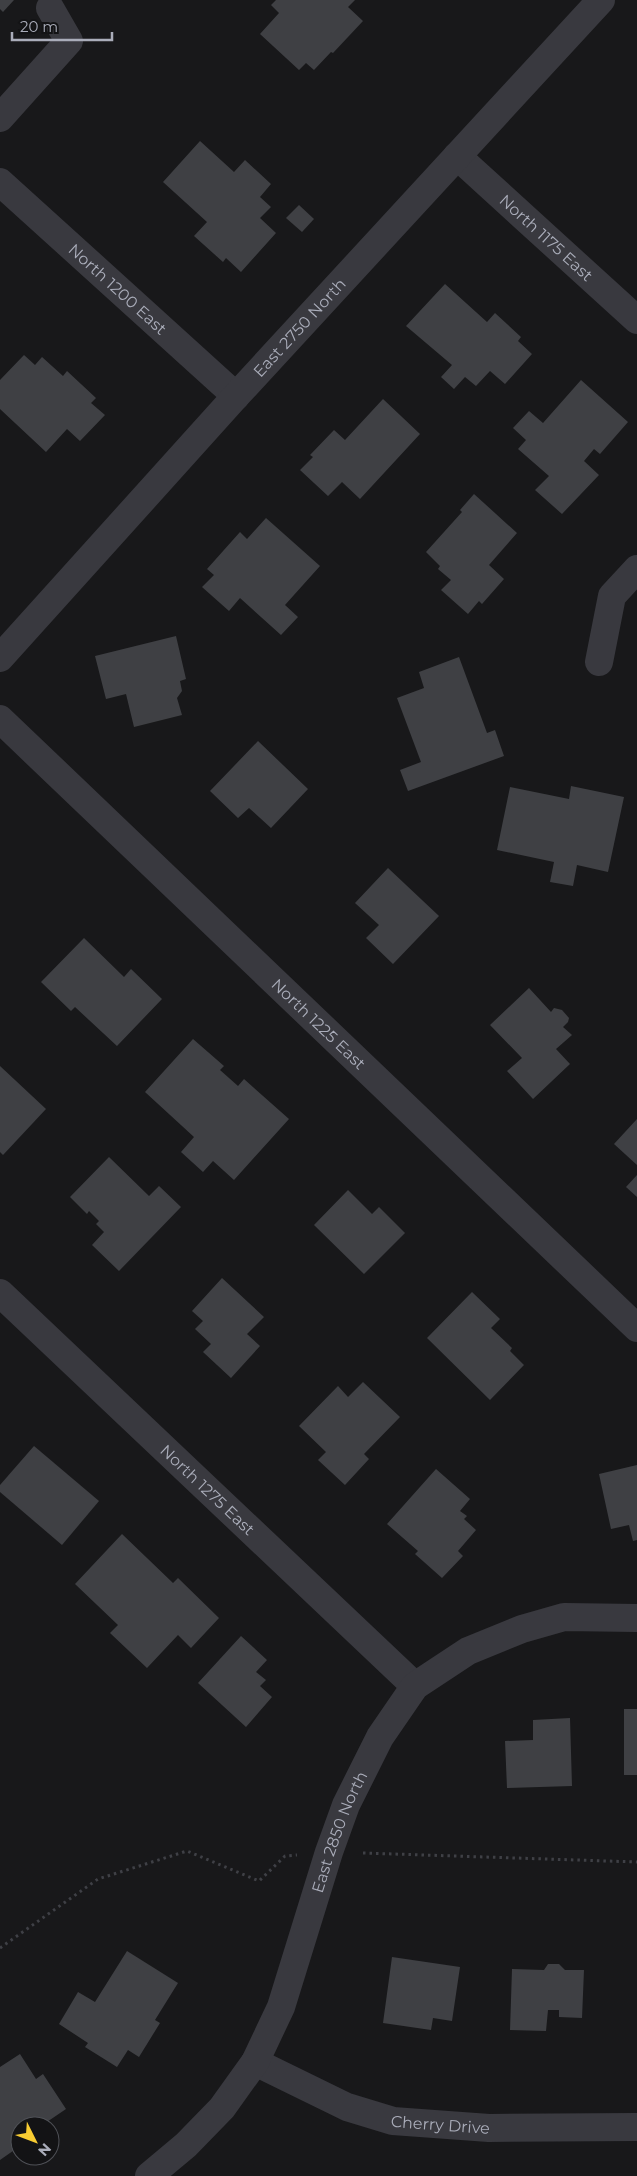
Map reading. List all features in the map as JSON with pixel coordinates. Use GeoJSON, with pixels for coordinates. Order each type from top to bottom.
{"type":"FeatureCollection","features":[{"type":"Feature","properties":{"kind":"street","name":"East 2750 North"},"geometry":{"type":"LineString","coordinates":[[0,658],[236,396],[601,0]]}},
{"type":"Feature","properties":{"kind":"street"},"geometry":{"type":"LineString","coordinates":[[0,118],[69,40],[50,8]]}},
{"type":"Feature","properties":{"kind":"street","name":"North 1175 East"},"geometry":{"type":"LineString","coordinates":[[457,156],[637,320]]}},
{"type":"Feature","properties":{"kind":"street","name":"North 1200 East"},"geometry":{"type":"LineString","coordinates":[[0,182],[236,396]]}},
{"type":"Feature","properties":{"kind":"street"},"geometry":{"type":"LineString","coordinates":[[599,662],[612,596],[637,569]]}},
{"type":"Feature","properties":{"kind":"street","name":"North 1225 East"},"geometry":{"type":"LineString","coordinates":[[0,720],[637,1328]]}},
{"type":"Feature","properties":{"kind":"street","name":"North 1275 East"},"geometry":{"type":"LineString","coordinates":[[0,1293],[415,1686]]}},
{"type":"Feature","properties":{"kind":"street","name":"East 2850 North"},"geometry":{"type":"LineString","coordinates":[[149,2176],[186,2145],[222,2108],[255,2062],[281,2008],[329,1852],[346,1804],[380,1737],[415,1686],[468,1651],[522,1629],[564,1617],[637,1618]]}},
{"type":"Feature","properties":{"kind":"street","name":"Cherry Drive"},"geometry":{"type":"LineString","coordinates":[[255,2062],[347,2107],[393,2121],[489,2128],[637,2127]]}},
{"type":"Feature","properties":{"kind":"building"},"geometry":{"type":"Polygon","coordinates":[[[0,0],[14,0],[3,12],[0,9],[0,0]]]}},
{"type":"Feature","properties":{"kind":"building"},"geometry":{"type":"Polygon","coordinates":[[[276,0],[355,0],[348,7],[363,21],[314,70],[306,63],[299,70],[260,34],[279,13],[271,5],[276,0]]]}},
{"type":"Feature","properties":{"kind":"building"},"geometry":{"type":"Polygon","coordinates":[[[200,141],[234,172],[245,160],[271,184],[260,197],[271,207],[260,218],[276,233],[241,272],[226,258],[223,262],[194,236],[207,222],[163,182],[200,141]]]}},
{"type":"Feature","properties":{"kind":"building"},"geometry":{"type":"Polygon","coordinates":[[[299,205],[314,219],[302,232],[286,218],[299,205]]]}},
{"type":"Feature","properties":{"kind":"building"},"geometry":{"type":"Polygon","coordinates":[[[445,284],[487,322],[495,313],[521,337],[518,341],[532,354],[505,384],[490,371],[476,386],[465,377],[454,389],[441,377],[452,365],[406,326],[445,284]]]}},
{"type":"Feature","properties":{"kind":"building"},"geometry":{"type":"Polygon","coordinates":[[[24,355],[35,365],[42,357],[63,376],[67,371],[96,398],[91,403],[105,415],[80,441],[67,429],[46,452],[0,409],[0,380],[24,355]]]}},
{"type":"Feature","properties":{"kind":"building"},"geometry":{"type":"Polygon","coordinates":[[[581,380],[628,422],[600,454],[594,449],[584,461],[599,475],[562,514],[535,490],[549,476],[518,449],[526,440],[513,428],[529,411],[543,423],[581,380]]]}},
{"type":"Feature","properties":{"kind":"building"},"geometry":{"type":"Polygon","coordinates":[[[383,399],[420,434],[360,499],[342,482],[328,496],[300,470],[313,457],[310,455],[334,430],[345,440],[383,399]]]}},
{"type":"Feature","properties":{"kind":"building"},"geometry":{"type":"Polygon","coordinates":[[[474,494],[517,533],[489,565],[504,579],[482,604],[479,601],[468,614],[441,590],[451,580],[438,569],[440,566],[426,552],[462,512],[460,510],[474,494]]]}},
{"type":"Feature","properties":{"kind":"building"},"geometry":{"type":"Polygon","coordinates":[[[266,518],[320,566],[285,605],[298,617],[281,635],[240,598],[229,611],[202,587],[214,575],[207,569],[240,532],[247,539],[266,518]]]}},
{"type":"Feature","properties":{"kind":"building"},"geometry":{"type":"Polygon","coordinates":[[[176,636],[186,679],[180,681],[182,691],[177,698],[182,715],[134,727],[126,694],[106,699],[95,656],[176,636]]]}},
{"type":"Feature","properties":{"kind":"building"},"geometry":{"type":"Polygon","coordinates":[[[459,657],[487,733],[495,730],[504,756],[408,791],[400,770],[421,762],[397,698],[424,688],[419,672],[459,657]]]}},
{"type":"Feature","properties":{"kind":"building"},"geometry":{"type":"Polygon","coordinates":[[[258,741],[308,789],[271,828],[249,808],[238,818],[210,791],[258,741]]]}},
{"type":"Feature","properties":{"kind":"building"},"geometry":{"type":"Polygon","coordinates":[[[571,786],[624,797],[608,872],[577,865],[573,886],[550,882],[554,862],[497,850],[510,787],[569,799],[571,786]]]}},
{"type":"Feature","properties":{"kind":"building"},"geometry":{"type":"Polygon","coordinates":[[[388,868],[439,916],[393,964],[366,938],[379,925],[355,903],[388,868]]]}},
{"type":"Feature","properties":{"kind":"building"},"geometry":{"type":"Polygon","coordinates":[[[84,938],[124,977],[131,969],[162,999],[117,1046],[75,1007],[71,1011],[41,982],[84,938]]]}},
{"type":"Feature","properties":{"kind":"building"},"geometry":{"type":"Polygon","coordinates":[[[529,988],[551,1012],[554,1008],[562,1010],[569,1018],[563,1027],[572,1035],[556,1049],[570,1064],[533,1099],[507,1071],[522,1058],[490,1025],[529,988]]]}},
{"type":"Feature","properties":{"kind":"building"},"geometry":{"type":"Polygon","coordinates":[[[193,1039],[224,1066],[220,1070],[238,1086],[244,1079],[289,1119],[234,1180],[213,1161],[203,1172],[181,1152],[194,1137],[145,1092],[193,1039]]]}},
{"type":"Feature","properties":{"kind":"building"},"geometry":{"type":"Polygon","coordinates":[[[0,1066],[46,1109],[3,1155],[0,1152],[0,1066]]]}},
{"type":"Feature","properties":{"kind":"building"},"geometry":{"type":"Polygon","coordinates":[[[637,1119],[637,1165],[614,1144],[637,1119]]]}},
{"type":"Feature","properties":{"kind":"building"},"geometry":{"type":"Polygon","coordinates":[[[109,1157],[149,1196],[159,1186],[181,1207],[119,1271],[92,1245],[104,1232],[96,1224],[99,1221],[89,1211],[87,1214],[70,1197],[109,1157]]]}},
{"type":"Feature","properties":{"kind":"building"},"geometry":{"type":"Polygon","coordinates":[[[637,1175],[637,1197],[626,1187],[637,1175]]]}},
{"type":"Feature","properties":{"kind":"building"},"geometry":{"type":"Polygon","coordinates":[[[348,1190],[372,1214],[379,1207],[405,1233],[364,1274],[314,1225],[348,1190]]]}},
{"type":"Feature","properties":{"kind":"building"},"geometry":{"type":"Polygon","coordinates":[[[222,1278],[264,1317],[247,1334],[260,1346],[231,1378],[203,1352],[211,1344],[195,1329],[203,1321],[192,1311],[222,1278]]]}},
{"type":"Feature","properties":{"kind":"building"},"geometry":{"type":"Polygon","coordinates":[[[472,1292],[500,1319],[491,1328],[512,1348],[510,1351],[524,1365],[490,1400],[427,1338],[472,1292]]]}},
{"type":"Feature","properties":{"kind":"building"},"geometry":{"type":"Polygon","coordinates":[[[363,1382],[400,1417],[364,1454],[369,1459],[345,1485],[318,1460],[326,1452],[299,1426],[338,1386],[348,1397],[363,1382]]]}},
{"type":"Feature","properties":{"kind":"building"},"geometry":{"type":"Polygon","coordinates":[[[34,1446],[99,1501],[62,1545],[0,1492],[0,1485],[34,1446]]]}},
{"type":"Feature","properties":{"kind":"building"},"geometry":{"type":"Polygon","coordinates":[[[637,1465],[637,1540],[633,1541],[629,1525],[611,1529],[599,1474],[637,1465]]]}},
{"type":"Feature","properties":{"kind":"building"},"geometry":{"type":"Polygon","coordinates":[[[436,1469],[470,1499],[460,1511],[467,1516],[464,1519],[476,1530],[458,1551],[463,1556],[442,1578],[415,1554],[418,1551],[387,1524],[436,1469]]]}},
{"type":"Feature","properties":{"kind":"building"},"geometry":{"type":"Polygon","coordinates":[[[122,1534],[173,1583],[178,1578],[219,1618],[191,1648],[178,1635],[147,1668],[110,1633],[118,1625],[75,1584],[122,1534]]]}},
{"type":"Feature","properties":{"kind":"building"},"geometry":{"type":"Polygon","coordinates":[[[241,1636],[267,1660],[256,1672],[266,1680],[260,1686],[272,1697],[246,1727],[198,1683],[241,1636]]]}},
{"type":"Feature","properties":{"kind":"building"},"geometry":{"type":"Polygon","coordinates":[[[624,1709],[637,1709],[637,1775],[624,1775],[624,1709]]]}},
{"type":"Feature","properties":{"kind":"building"},"geometry":{"type":"Polygon","coordinates":[[[570,1718],[572,1786],[507,1788],[505,1741],[533,1740],[533,1720],[570,1718]]]}},
{"type":"Feature","properties":{"kind":"building"},"geometry":{"type":"Polygon","coordinates":[[[127,1951],[178,1983],[155,2020],[160,2023],[139,2057],[128,2050],[117,2067],[85,2047],[88,2043],[59,2024],[78,1992],[95,2002],[127,1951]]]}},
{"type":"Feature","properties":{"kind":"building"},"geometry":{"type":"Polygon","coordinates":[[[392,1957],[460,1967],[452,2021],[433,2018],[431,2030],[383,2023],[392,1957]]]}},
{"type":"Feature","properties":{"kind":"building"},"geometry":{"type":"Polygon","coordinates":[[[548,1964],[559,1964],[565,1970],[584,1970],[582,2018],[559,2017],[559,2010],[548,2010],[546,2031],[510,2030],[512,1969],[544,1970],[548,1964]]]}},
{"type":"Feature","properties":{"kind":"building"},"geometry":{"type":"Polygon","coordinates":[[[20,2054],[36,2079],[43,2074],[66,2109],[56,2116],[10,2116],[10,2153],[0,2160],[0,2067],[20,2054]]]}}]}
